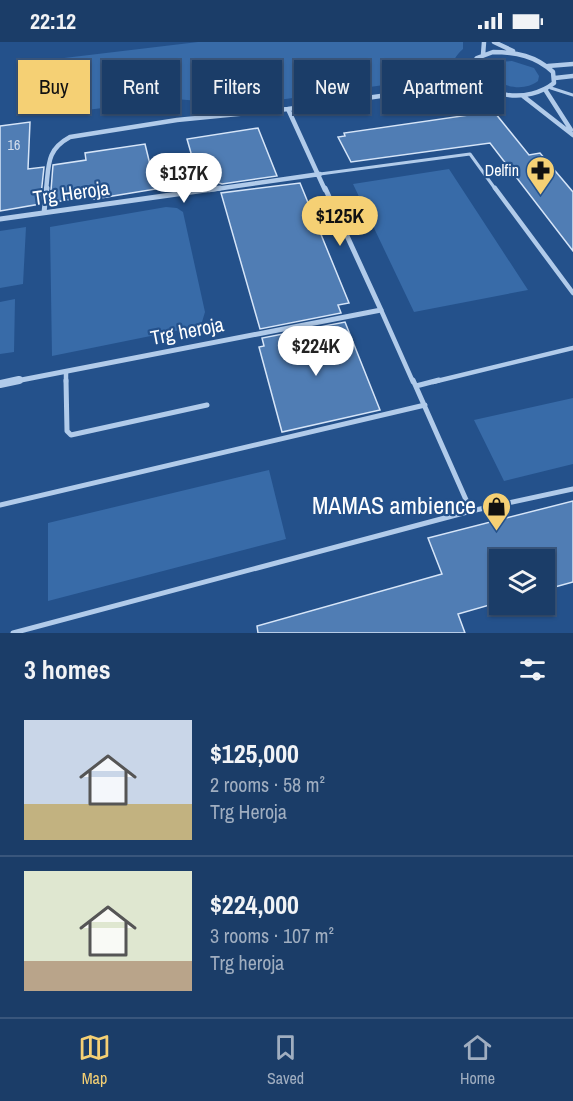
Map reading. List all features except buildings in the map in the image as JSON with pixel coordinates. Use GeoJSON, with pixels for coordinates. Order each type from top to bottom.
{"type":"FeatureCollection","features":[{"type":"Feature","properties":{"kind":"street"},"geometry":{"type":"LineString","coordinates":[[483,55],[484,42]]}},
{"type":"Feature","properties":{"kind":"street"},"geometry":{"type":"LineString","coordinates":[[494,42],[548,66],[573,64]]}},
{"type":"Feature","properties":{"kind":"street"},"geometry":{"type":"LineString","coordinates":[[475,60],[483,55],[503,52],[519,53]]}},
{"type":"Feature","properties":{"kind":"street"},"geometry":{"type":"LineString","coordinates":[[548,66],[555,78]]}},
{"type":"Feature","properties":{"kind":"street"},"geometry":{"type":"LineString","coordinates":[[555,78],[573,76]]}},
{"type":"Feature","properties":{"kind":"street"},"geometry":{"type":"LineString","coordinates":[[524,96],[548,89],[555,78]]}},
{"type":"Feature","properties":{"kind":"street"},"geometry":{"type":"LineString","coordinates":[[548,89],[573,134]]}},
{"type":"Feature","properties":{"kind":"street"},"geometry":{"type":"LineString","coordinates":[[504,92],[524,96],[573,134]]}},
{"type":"Feature","properties":{"kind":"street"},"geometry":{"type":"LineString","coordinates":[[44,212],[50,156],[57,144],[70,137],[177,120],[382,95]]}},
{"type":"Feature","properties":{"kind":"street"},"geometry":{"type":"LineString","coordinates":[[288,108],[381,310]]}},
{"type":"Feature","properties":{"kind":"street","name":"Trg Heroja"},"geometry":{"type":"LineString","coordinates":[[0,219],[320,174]]}},
{"type":"Feature","properties":{"kind":"street","name":"Trg heroja"},"geometry":{"type":"LineString","coordinates":[[0,384],[381,310]]}},
{"type":"Feature","properties":{"kind":"lane"},"geometry":{"type":"LineString","coordinates":[[548,89],[573,95]]}},
{"type":"Feature","properties":{"kind":"lane"},"geometry":{"type":"LineString","coordinates":[[320,174],[470,154],[573,293]]}},
{"type":"Feature","properties":{"kind":"lane"},"geometry":{"type":"LineString","coordinates":[[381,310],[471,511]]}},
{"type":"Feature","properties":{"kind":"lane"},"geometry":{"type":"LineString","coordinates":[[416,386],[573,348]]}},
{"type":"Feature","properties":{"kind":"lane"},"geometry":{"type":"LineString","coordinates":[[66,372],[68,431],[71,435],[207,405]]}},
{"type":"Feature","properties":{"kind":"lane"},"geometry":{"type":"LineString","coordinates":[[0,505],[425,405]]}},
{"type":"Feature","properties":{"kind":"lane"},"geometry":{"type":"LineString","coordinates":[[13,633],[471,511],[573,489]]}},
{"type":"Feature","properties":{"kind":"shaded area"},"geometry":{"type":"Polygon","coordinates":[[[198,42],[463,42],[463,49],[454,60],[382,60],[382,85],[370,87],[370,60],[294,60],[294,98],[282,100],[282,60],[192,60],[192,100],[180,99],[180,60],[102,60],[102,108],[90,110],[90,60],[47,60],[198,42]]]}},
{"type":"Feature","properties":{"kind":"shaded area"},"geometry":{"type":"Polygon","coordinates":[[[512,61],[534,68],[539,76],[538,81],[520,87],[504,84],[504,62],[512,61]]]}},
{"type":"Feature","properties":{"kind":"shaded area"},"geometry":{"type":"Polygon","coordinates":[[[449,169],[528,290],[414,312],[353,184],[449,169]]]}},
{"type":"Feature","properties":{"kind":"shaded area"},"geometry":{"type":"Polygon","coordinates":[[[166,207],[177,208],[183,212],[205,312],[202,322],[190,328],[52,356],[50,227],[166,207]]]}},
{"type":"Feature","properties":{"kind":"shaded area"},"geometry":{"type":"Polygon","coordinates":[[[26,227],[23,284],[0,288],[0,231],[26,227]]]}},
{"type":"Feature","properties":{"kind":"shaded area"},"geometry":{"type":"Polygon","coordinates":[[[15,299],[14,352],[0,354],[0,302],[15,299]]]}},
{"type":"Feature","properties":{"kind":"shaded area"},"geometry":{"type":"Polygon","coordinates":[[[573,398],[573,464],[504,481],[474,420],[573,398]]]}},
{"type":"Feature","properties":{"kind":"shaded area"},"geometry":{"type":"Polygon","coordinates":[[[269,470],[286,539],[48,601],[48,523],[269,470]]]}},
{"type":"Feature","properties":{"kind":"place","name":"Delfin"},"geometry":{"type":"Point","coordinates":[540,196]}},
{"type":"Feature","properties":{"kind":"place","name":"MAMAS ambience"},"geometry":{"type":"Point","coordinates":[497,532]}}]}
